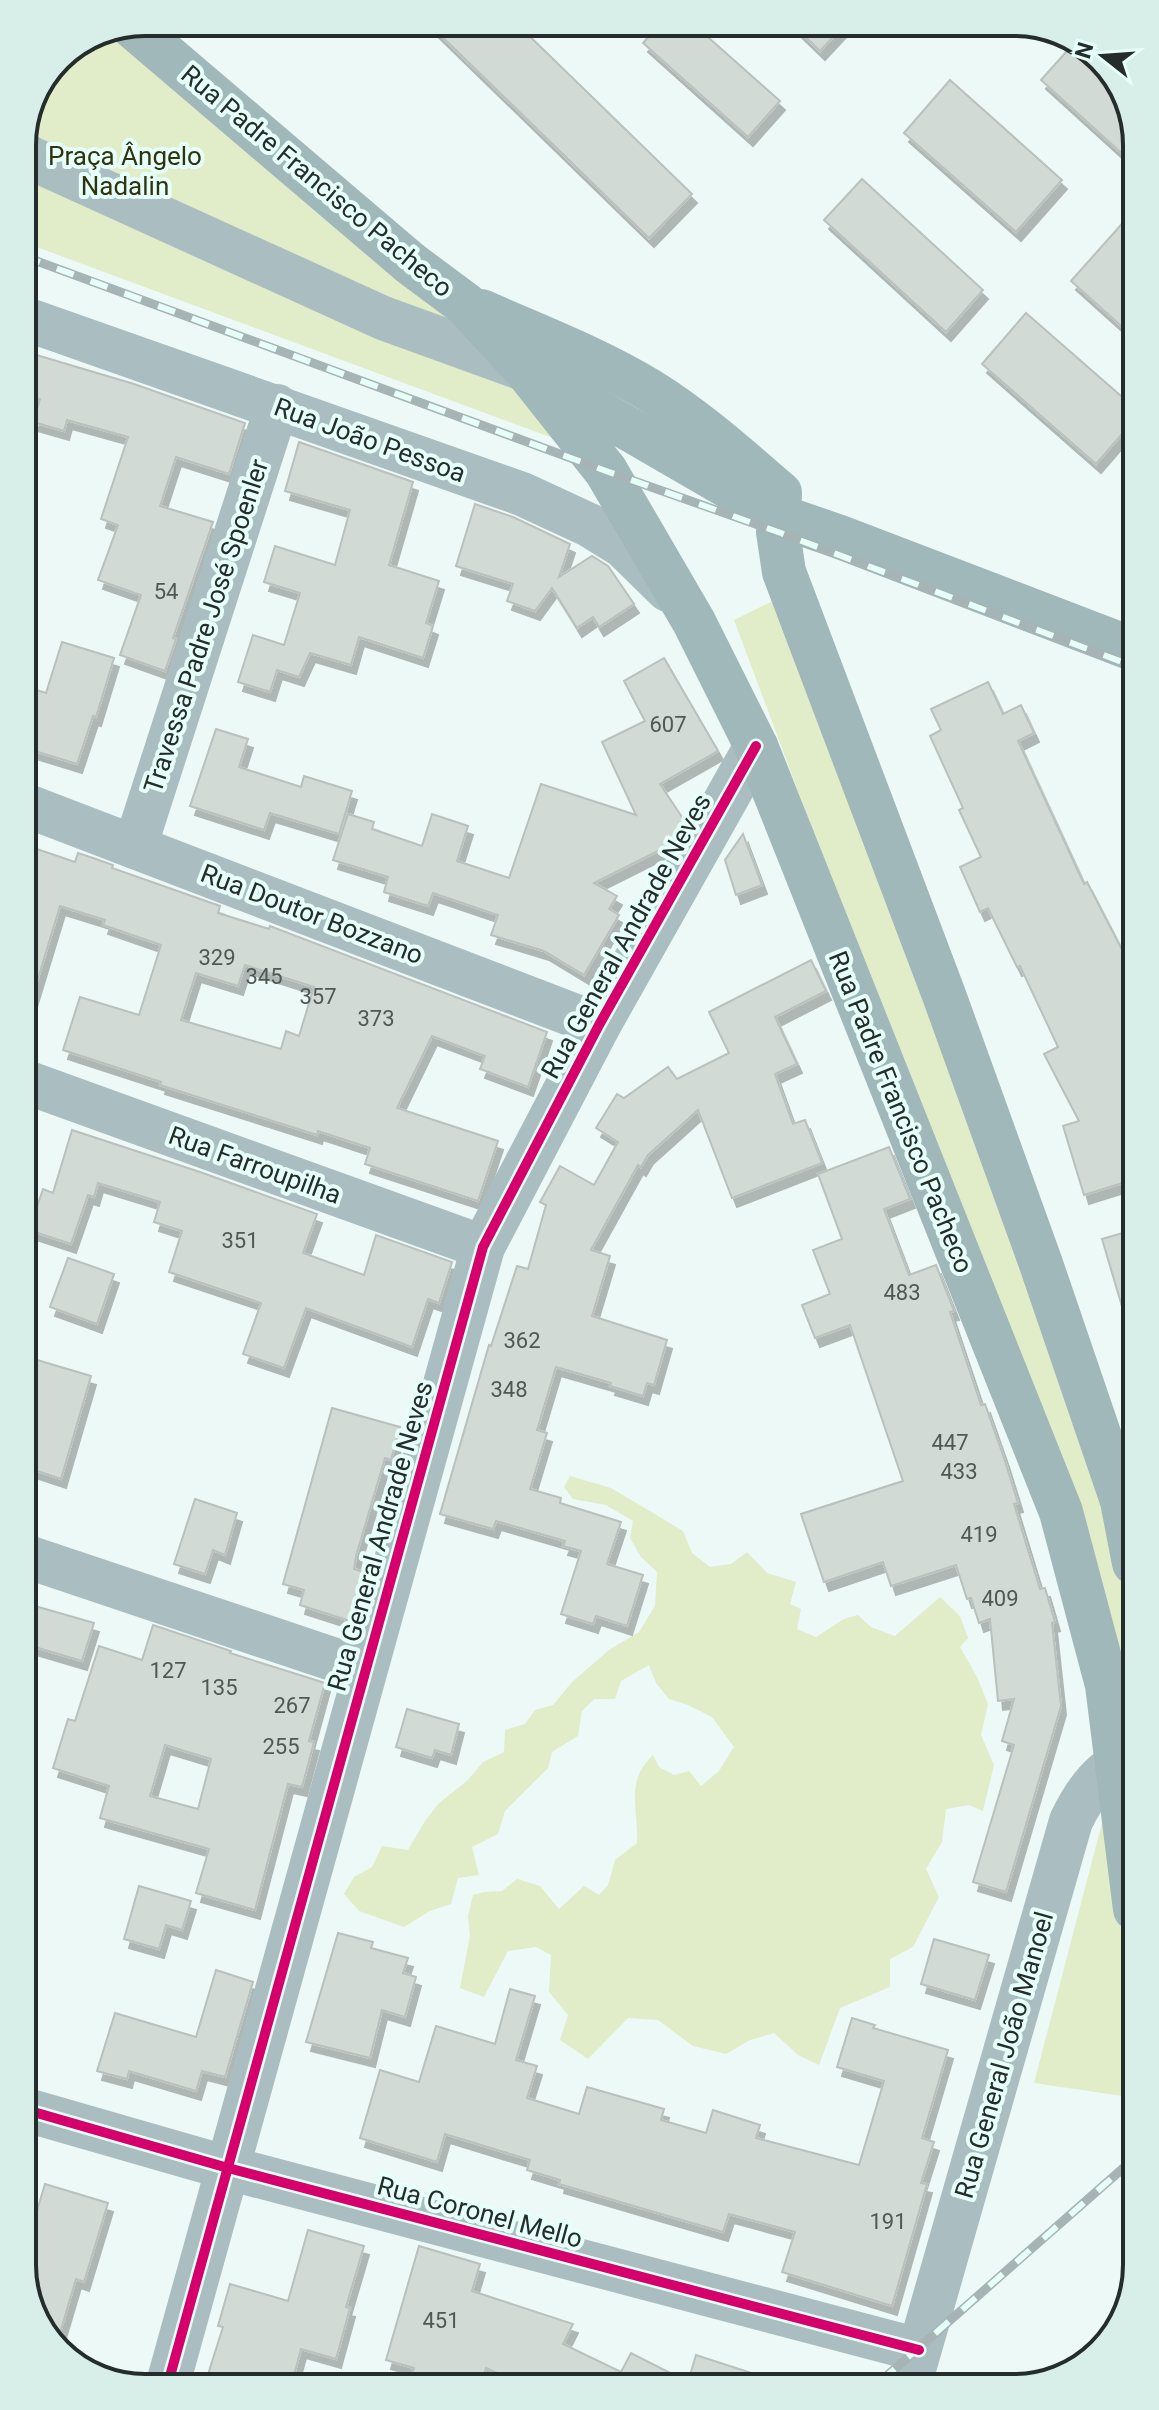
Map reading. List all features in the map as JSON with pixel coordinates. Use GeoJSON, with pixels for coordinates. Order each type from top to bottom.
{"type":"FeatureCollection","features":[{"type":"Feature","properties":{"kind":"main road","name":"Rua Padre Francisco Pacheco"},"geometry":{"type":"LineString","coordinates":[[144,36],[410,263],[465,304],[526,370],[606,471],[689,611],[756,746],[1061,1512],[1123,1747]]}},
{"type":"Feature","properties":{"kind":"main road","name":"Rua Padre Francisco Pacheco"},"geometry":{"type":"LineString","coordinates":[[465,304],[574,351],[649,390],[702,427],[780,505]]}},
{"type":"Feature","properties":{"kind":"main road"},"geometry":{"type":"LineString","coordinates":[[526,370],[574,351]]}},
{"type":"Feature","properties":{"kind":"main road","name":"Rua Padre Francisco Pacheco"},"geometry":{"type":"LineString","coordinates":[[526,370],[780,505]]}},
{"type":"Feature","properties":{"kind":"main road"},"geometry":{"type":"LineString","coordinates":[[1123,645],[840,537],[780,505],[778,532],[784,572],[949,1010],[1041,1264],[1123,1506]]}},
{"type":"Feature","properties":{"kind":"main road"},"geometry":{"type":"LineString","coordinates":[[1061,1512],[1122,1501]]}},
{"type":"Feature","properties":{"kind":"street"},"geometry":{"type":"LineString","coordinates":[[36,160],[383,318],[526,370]]}},
{"type":"Feature","properties":{"kind":"street","name":"Rua João Pessoa"},"geometry":{"type":"LineString","coordinates":[[36,323],[522,494],[589,525],[623,546],[689,611]]}},
{"type":"Feature","properties":{"kind":"street","name":"Travessa Padre José Spoenler"},"geometry":{"type":"LineString","coordinates":[[135,847],[277,406]]}},
{"type":"Feature","properties":{"kind":"street","name":"Rua General Andrade Neves"},"geometry":{"type":"LineString","coordinates":[[171,2374],[483,1247],[599,1025],[756,746]]}},
{"type":"Feature","properties":{"kind":"street","name":"Rua Doutor Bozzano"},"geometry":{"type":"LineString","coordinates":[[36,809],[599,1025]]}},
{"type":"Feature","properties":{"kind":"street","name":"Rua Farroupilha"},"geometry":{"type":"LineString","coordinates":[[36,1086],[483,1247]]}},
{"type":"Feature","properties":{"kind":"street"},"geometry":{"type":"LineString","coordinates":[[36,1560],[365,1670]]}},
{"type":"Feature","properties":{"kind":"street","name":"Rua General João Manoel"},"geometry":{"type":"LineString","coordinates":[[915,2365],[1071,1821],[1085,1793],[1123,1761]]}},
{"type":"Feature","properties":{"kind":"street","name":"Rua Coronel Mello"},"geometry":{"type":"LineString","coordinates":[[36,2113],[915,2365]]}},
{"type":"Feature","properties":{"kind":"green space","name":"Praça Ângelo Nadalin"},"geometry":{"type":"Polygon","coordinates":[[[128,38],[483,348],[561,441],[36,247],[36,138],[47,97],[58,79],[90,51],[128,38]]]}},
{"type":"Feature","properties":{"kind":"green space"},"geometry":{"type":"Polygon","coordinates":[[[783,596],[1119,1522],[1123,1543],[1123,1650],[1120,1651],[734,620],[783,596]]]}},
{"type":"Feature","properties":{"kind":"green space"},"geometry":{"type":"Polygon","coordinates":[[[570,1476],[611,1488],[683,1531],[692,1553],[710,1567],[731,1564],[747,1552],[767,1573],[796,1582],[790,1604],[801,1609],[797,1629],[816,1637],[844,1619],[858,1615],[871,1627],[895,1636],[940,1597],[960,1616],[968,1638],[960,1647],[988,1704],[981,1735],[994,1765],[983,1811],[969,1805],[946,1809],[942,1842],[926,1869],[939,1897],[913,1947],[890,1959],[890,1987],[840,2008],[819,2065],[798,2055],[774,2033],[750,2040],[726,2054],[693,2046],[658,2020],[628,2018],[588,2059],[560,2040],[568,2015],[549,1992],[551,1955],[536,1947],[508,1951],[484,1997],[460,1988],[470,1936],[468,1916],[473,1895],[502,1891],[517,1879],[540,1886],[559,1909],[584,1886],[599,1895],[608,1885],[615,1860],[637,1843],[636,1786],[644,1765],[653,1755],[659,1767],[674,1775],[689,1771],[701,1786],[719,1771],[734,1747],[712,1717],[669,1699],[656,1683],[649,1665],[621,1681],[615,1699],[594,1699],[582,1711],[578,1736],[552,1752],[548,1768],[505,1811],[498,1834],[472,1847],[479,1875],[458,1878],[451,1904],[430,1911],[404,1927],[359,1911],[344,1894],[354,1877],[372,1867],[382,1846],[408,1850],[439,1803],[468,1780],[483,1762],[504,1752],[505,1730],[525,1724],[535,1710],[553,1705],[572,1682],[609,1650],[639,1632],[655,1606],[657,1572],[641,1557],[630,1538],[633,1521],[606,1505],[573,1499],[564,1487],[570,1476]]]}},
{"type":"Feature","properties":{"kind":"green space"},"geometry":{"type":"Polygon","coordinates":[[[1108,1800],[1123,1948],[1123,2096],[1034,2083],[1108,1800]]]}},
{"type":"Feature","properties":{"kind":"building"},"geometry":{"type":"Polygon","coordinates":[[[441,36],[529,36],[692,194],[649,238],[441,36]]]}},
{"type":"Feature","properties":{"kind":"building"},"geometry":{"type":"Polygon","coordinates":[[[649,36],[707,36],[780,101],[748,137],[643,43],[649,36]]]}},
{"type":"Feature","properties":{"kind":"building"},"geometry":{"type":"Polygon","coordinates":[[[804,36],[834,36],[820,51],[804,36]]]}},
{"type":"Feature","properties":{"kind":"building"},"geometry":{"type":"Polygon","coordinates":[[[1063,55],[1063,96],[1111,96],[1121,123],[1123,154],[1041,80],[1063,55]]]}},
{"type":"Feature","properties":{"kind":"building"},"geometry":{"type":"Polygon","coordinates":[[[950,80],[1062,180],[1016,232],[904,133],[950,80]]]}},
{"type":"Feature","properties":{"kind":"building"},"geometry":{"type":"Polygon","coordinates":[[[862,179],[983,290],[946,332],[824,220],[862,179]]]}},
{"type":"Feature","properties":{"kind":"building"},"geometry":{"type":"Polygon","coordinates":[[[1123,223],[1123,328],[1071,281],[1123,223]]]}},
{"type":"Feature","properties":{"kind":"building"},"geometry":{"type":"Polygon","coordinates":[[[1026,313],[1123,398],[1123,433],[1096,464],[982,364],[1026,313]]]}},
{"type":"Feature","properties":{"kind":"building"},"geometry":{"type":"Polygon","coordinates":[[[36,355],[134,384],[245,423],[229,474],[176,457],[160,506],[213,522],[173,638],[176,639],[165,671],[120,655],[141,595],[98,580],[118,525],[101,519],[128,437],[67,420],[64,431],[36,423],[40,399],[36,398],[36,355]]]}},
{"type":"Feature","properties":{"kind":"building"},"geometry":{"type":"Polygon","coordinates":[[[299,442],[413,482],[389,565],[439,581],[426,623],[433,626],[423,658],[359,637],[351,665],[310,653],[299,677],[277,670],[270,692],[238,682],[253,635],[284,645],[300,593],[264,582],[275,546],[335,565],[350,510],[285,491],[299,442]]]}},
{"type":"Feature","properties":{"kind":"building"},"geometry":{"type":"Polygon","coordinates":[[[475,504],[513,517],[570,544],[559,577],[592,556],[608,566],[634,604],[599,627],[593,617],[577,628],[552,588],[535,611],[507,601],[513,584],[456,566],[475,504]]]}},
{"type":"Feature","properties":{"kind":"building"},"geometry":{"type":"Polygon","coordinates":[[[62,642],[114,658],[96,717],[93,716],[77,764],[36,751],[36,690],[46,693],[62,642]]]}},
{"type":"Feature","properties":{"kind":"building"},"geometry":{"type":"Polygon","coordinates":[[[664,658],[718,751],[660,784],[684,820],[670,845],[594,883],[617,896],[609,909],[619,915],[584,975],[544,951],[491,935],[498,915],[433,893],[428,906],[384,892],[388,877],[333,860],[348,814],[374,822],[372,829],[422,846],[432,814],[468,826],[457,861],[509,878],[541,784],[636,815],[602,742],[645,721],[624,681],[664,658]]]}},
{"type":"Feature","properties":{"kind":"building"},"geometry":{"type":"Polygon","coordinates":[[[988,682],[1003,714],[1021,705],[1034,733],[1018,741],[1084,884],[1087,882],[1123,952],[1123,1183],[1084,1195],[1063,1126],[1079,1121],[1044,1054],[1058,1047],[1020,966],[1017,967],[988,908],[980,912],[960,867],[981,857],[959,810],[963,808],[930,736],[941,730],[931,709],[988,682]]]}},
{"type":"Feature","properties":{"kind":"building"},"geometry":{"type":"Polygon","coordinates":[[[216,729],[248,739],[239,767],[301,787],[304,776],[352,791],[339,834],[270,813],[264,830],[190,806],[216,729]]]}},
{"type":"Feature","properties":{"kind":"building"},"geometry":{"type":"Polygon","coordinates":[[[743,834],[762,885],[736,895],[725,860],[743,834]]]}},
{"type":"Feature","properties":{"kind":"building"},"geometry":{"type":"Polygon","coordinates":[[[36,849],[75,862],[78,853],[113,865],[112,868],[220,906],[218,913],[269,929],[270,926],[547,1032],[528,1087],[480,1069],[485,1056],[432,1036],[397,1108],[498,1141],[478,1201],[365,1164],[370,1148],[318,1131],[317,1135],[160,1085],[161,1082],[63,1050],[80,997],[139,1015],[161,945],[103,925],[105,920],[60,906],[36,985],[36,849]],[[245,965],[238,986],[196,973],[181,1020],[281,1049],[286,1031],[299,1036],[314,987],[245,965]]]}},
{"type":"Feature","properties":{"kind":"building"},"geometry":{"type":"Polygon","coordinates":[[[811,960],[826,991],[775,1017],[797,1064],[775,1074],[793,1124],[805,1120],[822,1163],[732,1198],[698,1110],[648,1155],[641,1167],[638,1165],[591,1250],[610,1256],[592,1316],[667,1340],[654,1385],[647,1383],[643,1396],[556,1367],[537,1430],[547,1433],[530,1489],[561,1498],[560,1503],[621,1522],[607,1564],[643,1575],[627,1626],[596,1616],[593,1624],[561,1614],[581,1551],[563,1546],[565,1541],[496,1521],[493,1529],[440,1514],[489,1345],[517,1266],[528,1269],[546,1205],[540,1202],[560,1166],[594,1185],[618,1142],[596,1128],[617,1094],[624,1098],[668,1067],[677,1079],[729,1053],[709,1012],[811,960]]]}},
{"type":"Feature","properties":{"kind":"building"},"geometry":{"type":"Polygon","coordinates":[[[72,1130],[317,1214],[303,1253],[364,1275],[376,1235],[452,1262],[439,1303],[428,1299],[412,1347],[306,1308],[284,1368],[243,1354],[261,1303],[169,1272],[182,1231],[154,1222],[160,1202],[98,1183],[94,1197],[88,1195],[71,1244],[36,1232],[36,1210],[43,1189],[53,1193],[72,1130]]]}},
{"type":"Feature","properties":{"kind":"building"},"geometry":{"type":"Polygon","coordinates":[[[889,1147],[910,1199],[884,1209],[909,1275],[936,1265],[954,1311],[950,1312],[981,1405],[985,1404],[1004,1458],[1018,1503],[1014,1504],[1040,1589],[1045,1588],[1055,1622],[1052,1623],[1061,1706],[1006,1892],[973,1882],[1014,1745],[1002,1741],[1014,1699],[998,1701],[990,1619],[979,1623],[956,1565],[891,1586],[883,1562],[824,1582],[801,1514],[903,1481],[850,1325],[815,1338],[802,1305],[830,1294],[813,1250],[842,1239],[818,1174],[889,1147]]]}},
{"type":"Feature","properties":{"kind":"building"},"geometry":{"type":"Polygon","coordinates":[[[1123,1233],[1123,1310],[1102,1239],[1123,1233]]]}},
{"type":"Feature","properties":{"kind":"building"},"geometry":{"type":"Polygon","coordinates":[[[68,1258],[114,1274],[97,1324],[50,1307],[68,1258]]]}},
{"type":"Feature","properties":{"kind":"building"},"geometry":{"type":"Polygon","coordinates":[[[36,1360],[91,1376],[61,1479],[36,1471],[36,1360]]]}},
{"type":"Feature","properties":{"kind":"building"},"geometry":{"type":"Polygon","coordinates":[[[332,1408],[400,1427],[391,1460],[385,1458],[356,1556],[354,1569],[367,1573],[353,1622],[300,1605],[304,1590],[283,1584],[332,1408]]]}},
{"type":"Feature","properties":{"kind":"building"},"geometry":{"type":"Polygon","coordinates":[[[195,1499],[237,1513],[225,1555],[213,1550],[205,1574],[174,1564],[195,1499]]]}},
{"type":"Feature","properties":{"kind":"building"},"geometry":{"type":"Polygon","coordinates":[[[36,1606],[94,1623],[82,1661],[36,1647],[36,1606]]]}},
{"type":"Feature","properties":{"kind":"building"},"geometry":{"type":"Polygon","coordinates":[[[153,1625],[325,1683],[309,1741],[314,1742],[302,1787],[288,1784],[255,1910],[196,1893],[209,1849],[100,1818],[109,1786],[53,1768],[68,1719],[75,1721],[99,1646],[142,1660],[153,1625]],[[165,1745],[150,1796],[198,1809],[211,1759],[165,1745]]]}},
{"type":"Feature","properties":{"kind":"building"},"geometry":{"type":"Polygon","coordinates":[[[407,1709],[459,1724],[451,1755],[435,1750],[432,1758],[396,1747],[407,1709]]]}},
{"type":"Feature","properties":{"kind":"building"},"geometry":{"type":"Polygon","coordinates":[[[139,1886],[191,1901],[182,1930],[166,1925],[159,1949],[124,1939],[139,1886]]]}},
{"type":"Feature","properties":{"kind":"building"},"geometry":{"type":"Polygon","coordinates":[[[338,1933],[373,1942],[371,1948],[408,1958],[403,1973],[416,1977],[405,2017],[382,2010],[370,2058],[306,2042],[338,1933]]]}},
{"type":"Feature","properties":{"kind":"building"},"geometry":{"type":"Polygon","coordinates":[[[934,1939],[989,1955],[975,2000],[921,1984],[934,1939]]]}},
{"type":"Feature","properties":{"kind":"building"},"geometry":{"type":"Polygon","coordinates":[[[216,1970],[253,1982],[225,2077],[202,2071],[196,2091],[129,2071],[127,2079],[97,2071],[115,2013],[196,2037],[216,1970]]]}},
{"type":"Feature","properties":{"kind":"building"},"geometry":{"type":"Polygon","coordinates":[[[510,1989],[535,1996],[516,2060],[537,2066],[527,2098],[579,2114],[587,2087],[664,2109],[661,2120],[706,2133],[713,2110],[760,2125],[756,2138],[859,2165],[884,2081],[837,2067],[852,2018],[875,2025],[873,2028],[948,2050],[922,2138],[934,2142],[921,2183],[927,2184],[892,2306],[782,2272],[795,2232],[729,2214],[723,2232],[559,2184],[560,2180],[527,2170],[530,2160],[445,2134],[437,2162],[360,2138],[380,2070],[419,2082],[436,2026],[495,2044],[510,1989]]]}},
{"type":"Feature","properties":{"kind":"building"},"geometry":{"type":"Polygon","coordinates":[[[45,2184],[108,2203],[84,2282],[76,2279],[60,2333],[44,2307],[38,2287],[36,2214],[45,2184]]]}},
{"type":"Feature","properties":{"kind":"building"},"geometry":{"type":"Polygon","coordinates":[[[308,2230],[364,2246],[346,2307],[350,2308],[336,2359],[301,2349],[294,2374],[208,2374],[223,2327],[218,2326],[230,2284],[288,2301],[308,2230]]]}},
{"type":"Feature","properties":{"kind":"building"},"geometry":{"type":"Polygon","coordinates":[[[419,2246],[480,2264],[472,2291],[573,2324],[563,2344],[621,2372],[631,2353],[672,2374],[499,2374],[486,2368],[484,2374],[412,2374],[414,2368],[386,2360],[419,2246]]]}},
{"type":"Feature","properties":{"kind":"building"},"geometry":{"type":"Polygon","coordinates":[[[696,2355],[755,2374],[690,2374],[696,2355]]]}},
{"type":"Feature","properties":{"kind":"railway"},"geometry":{"type":"LineString","coordinates":[[36,261],[778,532],[1123,662]]}},
{"type":"Feature","properties":{"kind":"railway"},"geometry":{"type":"LineString","coordinates":[[889,2374],[1123,2168]]}},
{"type":"Feature","properties":{"kind":"cycle path"},"geometry":{"type":"LineString","coordinates":[[171,2374],[483,1247],[599,1025],[756,746]]}},
{"type":"Feature","properties":{"kind":"cycle path"},"geometry":{"type":"LineString","coordinates":[[36,2113],[228,2168],[919,2350]]}}]}
